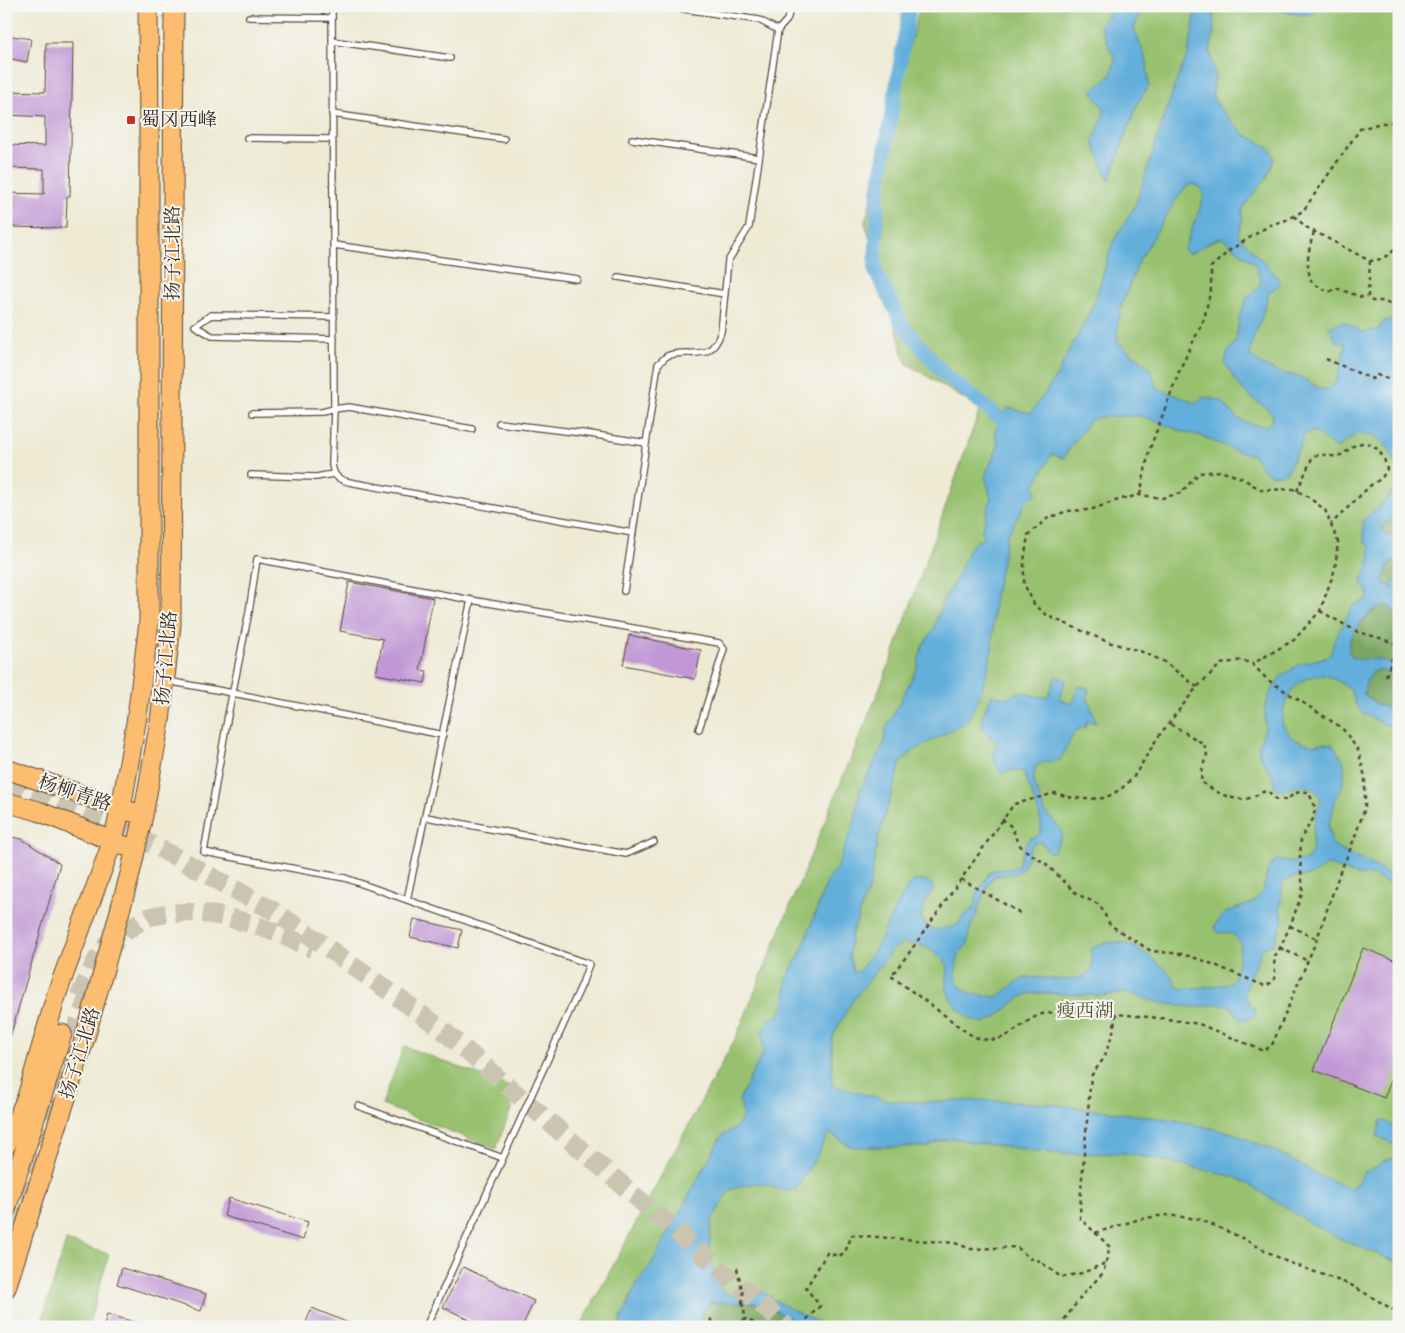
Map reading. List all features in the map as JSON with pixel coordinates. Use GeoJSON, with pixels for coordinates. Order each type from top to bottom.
{"type":"FeatureCollection","features":[{"type":"Feature","properties":{"kind":"main road","name":"扬子江北路"},"geometry":{"type":"LineString","coordinates":[[6,1145],[27,1097],[57,993],[114,840],[137,717],[148,622],[148,6]]}},
{"type":"Feature","properties":{"kind":"main road","name":"扬子江北路"},"geometry":{"type":"LineString","coordinates":[[6,1288],[87,1031],[135,850],[160,721],[171,624],[174,6]]}},
{"type":"Feature","properties":{"kind":"main road","name":"杨柳青路"},"geometry":{"type":"LineString","coordinates":[[6,769],[143,816]]}},
{"type":"Feature","properties":{"kind":"main road","name":"杨柳青路"},"geometry":{"type":"LineString","coordinates":[[6,802],[38,811],[135,850]]}},
{"type":"Feature","properties":{"kind":"main road"},"geometry":{"type":"LineString","coordinates":[[6,1209],[62,1034]]}},
{"type":"Feature","properties":{"kind":"lane"},"geometry":{"type":"LineString","coordinates":[[332,6],[333,474],[339,479],[349,482],[633,533]]}},
{"type":"Feature","properties":{"kind":"lane"},"geometry":{"type":"LineString","coordinates":[[664,6],[759,20],[778,30]]}},
{"type":"Feature","properties":{"kind":"lane"},"geometry":{"type":"LineString","coordinates":[[624,592],[658,364],[666,357],[710,350],[717,343],[720,332],[728,261],[749,227],[778,30],[787,20],[791,6]]}},
{"type":"Feature","properties":{"kind":"lane"},"geometry":{"type":"LineString","coordinates":[[249,17],[332,18]]}},
{"type":"Feature","properties":{"kind":"lane"},"geometry":{"type":"LineString","coordinates":[[332,41],[450,58]]}},
{"type":"Feature","properties":{"kind":"lane"},"geometry":{"type":"LineString","coordinates":[[332,114],[504,139]]}},
{"type":"Feature","properties":{"kind":"lane"},"geometry":{"type":"LineString","coordinates":[[247,138],[332,139]]}},
{"type":"Feature","properties":{"kind":"lane"},"geometry":{"type":"LineString","coordinates":[[632,139],[759,158]]}},
{"type":"Feature","properties":{"kind":"lane"},"geometry":{"type":"LineString","coordinates":[[334,245],[577,279]]}},
{"type":"Feature","properties":{"kind":"lane"},"geometry":{"type":"LineString","coordinates":[[618,277],[725,294]]}},
{"type":"Feature","properties":{"kind":"lane"},"geometry":{"type":"LineString","coordinates":[[334,317],[211,315],[195,326],[212,336],[334,339]]}},
{"type":"Feature","properties":{"kind":"lane"},"geometry":{"type":"LineString","coordinates":[[252,413],[322,412],[348,408],[472,430]]}},
{"type":"Feature","properties":{"kind":"lane"},"geometry":{"type":"LineString","coordinates":[[499,423],[646,443]]}},
{"type":"Feature","properties":{"kind":"lane"},"geometry":{"type":"LineString","coordinates":[[251,476],[316,477],[333,474]]}},
{"type":"Feature","properties":{"kind":"lane"},"geometry":{"type":"LineString","coordinates":[[426,1327],[590,964],[345,878],[204,852],[249,612],[257,559],[471,600],[719,644],[724,649],[699,729]]}},
{"type":"Feature","properties":{"kind":"lane"},"geometry":{"type":"LineString","coordinates":[[408,900],[471,600]]}},
{"type":"Feature","properties":{"kind":"lane"},"geometry":{"type":"LineString","coordinates":[[164,681],[443,735]]}},
{"type":"Feature","properties":{"kind":"lane"},"geometry":{"type":"LineString","coordinates":[[426,817],[626,854],[654,842]]}},
{"type":"Feature","properties":{"kind":"lane"},"geometry":{"type":"LineString","coordinates":[[358,1106],[502,1158]]}},
{"type":"Feature","properties":{"kind":"path"},"geometry":{"type":"LineString","coordinates":[[1140,495],[1149,451],[1180,369],[1204,319],[1211,289],[1211,267],[1230,250],[1270,225],[1303,211],[1360,129],[1381,123],[1399,122]]}},
{"type":"Feature","properties":{"kind":"path"},"geometry":{"type":"LineString","coordinates":[[1294,216],[1314,232],[1370,261],[1382,259],[1399,247]]}},
{"type":"Feature","properties":{"kind":"path"},"geometry":{"type":"LineString","coordinates":[[1314,232],[1308,257],[1308,272],[1312,283],[1329,292],[1336,288],[1364,298],[1368,296]]}},
{"type":"Feature","properties":{"kind":"path"},"geometry":{"type":"LineString","coordinates":[[1370,261],[1368,296],[1372,301],[1383,301],[1396,307],[1399,306]]}},
{"type":"Feature","properties":{"kind":"path"},"geometry":{"type":"LineString","coordinates":[[1326,359],[1372,378],[1377,375],[1399,383]]}},
{"type":"Feature","properties":{"kind":"path"},"geometry":{"type":"LineString","coordinates":[[1297,491],[1313,456],[1322,454],[1337,456],[1357,444],[1366,443],[1375,447],[1386,460],[1387,469],[1382,478],[1371,485],[1330,524]]}},
{"type":"Feature","properties":{"kind":"path"},"geometry":{"type":"LineString","coordinates":[[1197,687],[1164,661],[1140,651],[1108,642],[1048,616],[1034,604],[1024,584],[1024,560],[1028,535],[1048,518],[1067,511],[1090,510],[1121,499],[1140,495],[1162,498],[1180,494],[1199,473],[1220,470],[1242,478],[1261,490],[1293,489],[1307,496],[1325,510],[1338,542],[1335,569],[1320,611],[1294,640],[1252,664]]}},
{"type":"Feature","properties":{"kind":"path"},"geometry":{"type":"LineString","coordinates":[[1320,611],[1358,632],[1398,645],[1387,675]]}},
{"type":"Feature","properties":{"kind":"path"},"geometry":{"type":"LineString","coordinates":[[1242,660],[1252,664],[1268,680],[1342,728],[1358,750],[1365,777],[1365,808],[1317,939],[1272,1045],[1264,1051],[1199,1024],[1160,1018],[1078,1012],[1046,1013],[1032,1019],[1008,1036],[994,1040],[980,1039],[963,1030],[891,976],[1014,804],[1056,793],[1068,797],[1086,799],[1105,798],[1122,789],[1133,778],[1158,736],[1197,687],[1222,664],[1242,660]]}},
{"type":"Feature","properties":{"kind":"path"},"geometry":{"type":"LineString","coordinates":[[1002,819],[1012,827],[1017,841],[1022,848],[1046,864],[1077,894],[1100,905],[1110,925],[1151,951],[1182,954],[1205,961],[1265,986],[1272,982],[1276,976],[1275,956],[1290,926],[1302,891],[1301,838],[1313,820],[1315,808],[1312,799],[1307,792],[1301,791],[1286,800],[1276,799],[1268,791],[1261,792],[1254,797],[1235,799],[1220,794],[1200,782],[1202,768],[1207,755],[1204,744],[1169,722]]}},
{"type":"Feature","properties":{"kind":"path"},"geometry":{"type":"LineString","coordinates":[[961,879],[1022,914]]}},
{"type":"Feature","properties":{"kind":"path"},"geometry":{"type":"LineString","coordinates":[[1290,926],[1317,939]]}},
{"type":"Feature","properties":{"kind":"path"},"geometry":{"type":"LineString","coordinates":[[1280,948],[1308,961]]}},
{"type":"Feature","properties":{"kind":"path"},"geometry":{"type":"LineString","coordinates":[[1061,1327],[1084,1292],[1103,1273],[1110,1247],[1080,1218],[1091,1076],[1104,1058],[1116,1014]]}},
{"type":"Feature","properties":{"kind":"path"},"geometry":{"type":"LineString","coordinates":[[1095,1233],[1140,1219],[1165,1215],[1199,1219],[1240,1237],[1285,1261],[1351,1285],[1399,1313]]}},
{"type":"Feature","properties":{"kind":"path"},"geometry":{"type":"LineString","coordinates":[[803,1327],[808,1318],[820,1306],[806,1288],[827,1253],[839,1256],[845,1252],[852,1235],[954,1243],[971,1249],[1017,1247],[1030,1259],[1035,1258],[1061,1278],[1082,1273],[1106,1263]]}},
{"type":"Feature","properties":{"kind":"path"},"geometry":{"type":"LineString","coordinates":[[737,1268],[746,1319],[762,1327]]}},
{"type":"Feature","properties":{"kind":"path"},"geometry":{"type":"LineString","coordinates":[[710,1319],[718,1327]]}},
{"type":"Feature","properties":{"kind":"path"},"geometry":{"type":"LineString","coordinates":[[728,1327],[746,1319]]}},
{"type":"Feature","properties":{"kind":"green space","name":"瘦西湖"},"geometry":{"type":"Polygon","coordinates":[[[920,6],[1399,6],[1399,1327],[580,1327],[737,1035],[890,663],[980,409],[906,363],[865,223],[920,6]]]}},
{"type":"Feature","properties":{"kind":"green space"},"geometry":{"type":"Polygon","coordinates":[[[1399,518],[1399,534],[1396,536],[1386,536],[1381,530],[1384,524],[1399,518]]]}},
{"type":"Feature","properties":{"kind":"green space"},"geometry":{"type":"Polygon","coordinates":[[[1399,561],[1399,582],[1396,581],[1393,589],[1382,581],[1390,563],[1399,561]]]}},
{"type":"Feature","properties":{"kind":"green space"},"geometry":{"type":"Polygon","coordinates":[[[1382,605],[1389,607],[1397,621],[1399,630],[1399,665],[1384,661],[1358,659],[1353,657],[1349,651],[1348,644],[1351,636],[1370,614],[1382,605]]]}},
{"type":"Feature","properties":{"kind":"green space"},"geometry":{"type":"Polygon","coordinates":[[[1380,670],[1399,679],[1399,712],[1376,704],[1364,694],[1370,676],[1374,671],[1380,670]]]}},
{"type":"Feature","properties":{"kind":"green space"},"geometry":{"type":"Polygon","coordinates":[[[404,1046],[518,1090],[496,1149],[382,1105],[404,1046]]]}},
{"type":"Feature","properties":{"kind":"green space"},"geometry":{"type":"Polygon","coordinates":[[[66,1241],[109,1254],[88,1327],[40,1327],[66,1241]]]}},
{"type":"Feature","properties":{"kind":"green space"},"geometry":{"type":"Polygon","coordinates":[[[710,1302],[765,1305],[805,1327],[689,1327],[698,1320],[710,1302]]]}},
{"type":"Feature","properties":{"kind":"water"},"geometry":{"type":"Polygon","coordinates":[[[1114,6],[1143,6],[1144,8],[1134,28],[1147,62],[1149,86],[1138,102],[1109,181],[1093,142],[1105,111],[1092,91],[1111,75],[1115,60],[1100,26],[1114,6]]]}},
{"type":"Feature","properties":{"kind":"water","name":"瘦西湖"},"geometry":{"type":"Polygon","coordinates":[[[1189,6],[1212,6],[1214,31],[1210,51],[1215,77],[1212,96],[1219,107],[1245,135],[1259,141],[1272,151],[1274,161],[1267,177],[1242,209],[1242,221],[1238,235],[1273,272],[1281,284],[1269,292],[1253,338],[1250,356],[1262,365],[1277,372],[1301,377],[1319,388],[1327,390],[1336,382],[1346,344],[1336,341],[1329,327],[1345,322],[1362,332],[1378,330],[1383,322],[1391,319],[1399,323],[1399,518],[1388,521],[1381,529],[1386,536],[1396,536],[1399,534],[1399,561],[1390,563],[1382,581],[1393,589],[1392,583],[1399,582],[1399,622],[1388,606],[1382,606],[1375,610],[1366,617],[1353,634],[1349,644],[1349,651],[1353,657],[1358,659],[1379,660],[1399,665],[1399,679],[1381,670],[1374,671],[1367,681],[1364,694],[1376,704],[1399,712],[1399,726],[1384,725],[1362,712],[1356,705],[1351,690],[1334,679],[1320,675],[1307,678],[1291,692],[1284,706],[1282,724],[1292,738],[1302,742],[1314,745],[1332,744],[1343,759],[1345,772],[1342,787],[1335,801],[1328,827],[1333,845],[1399,880],[1399,895],[1395,887],[1375,876],[1356,875],[1330,865],[1314,874],[1290,878],[1283,882],[1280,910],[1283,920],[1273,945],[1263,949],[1259,955],[1256,967],[1253,968],[1244,995],[1255,1009],[1255,1015],[1247,1020],[1240,1019],[1231,1006],[1221,1004],[1192,1007],[1161,1003],[1127,993],[1100,996],[1046,993],[1028,994],[1017,1000],[995,1018],[983,1023],[971,1019],[957,1008],[950,998],[946,988],[948,968],[944,960],[922,946],[904,943],[893,949],[851,1003],[832,1038],[832,1086],[892,1101],[981,1100],[1051,1104],[1175,1120],[1232,1133],[1275,1151],[1322,1177],[1350,1188],[1356,1184],[1364,1172],[1384,1161],[1394,1158],[1399,1149],[1399,1263],[1339,1238],[1305,1220],[1235,1177],[1166,1161],[1125,1153],[1062,1154],[970,1142],[955,1138],[940,1141],[926,1147],[853,1147],[829,1133],[795,1190],[781,1190],[769,1185],[755,1184],[741,1186],[728,1191],[711,1223],[709,1250],[717,1286],[729,1295],[754,1296],[761,1291],[817,1322],[833,1327],[805,1327],[765,1305],[710,1302],[698,1320],[689,1327],[618,1327],[637,1283],[651,1264],[722,1135],[737,1126],[742,1118],[739,1100],[764,1050],[762,1046],[764,1039],[762,1032],[769,1019],[777,1017],[784,1006],[787,979],[799,957],[828,879],[836,869],[855,821],[860,790],[884,743],[885,731],[917,668],[922,647],[934,628],[944,598],[955,581],[970,547],[978,540],[981,541],[984,535],[981,533],[991,498],[985,476],[998,446],[995,431],[1008,408],[1031,413],[1058,374],[1095,301],[1112,244],[1136,204],[1174,87],[1188,54],[1195,17],[1193,9],[1189,6]],[[1194,184],[1187,186],[1175,201],[1139,261],[1120,310],[1117,329],[1118,341],[1151,370],[1157,388],[1195,403],[1203,397],[1222,401],[1241,420],[1251,424],[1266,426],[1271,422],[1273,416],[1266,407],[1243,390],[1225,363],[1228,352],[1236,340],[1240,314],[1247,298],[1259,287],[1261,279],[1254,263],[1222,238],[1212,241],[1190,254],[1184,250],[1204,197],[1202,189],[1194,184]],[[1142,416],[1099,417],[1090,420],[1063,458],[1052,454],[1034,486],[1037,492],[1025,504],[1007,536],[994,601],[992,650],[979,698],[967,721],[913,751],[901,762],[878,839],[870,885],[851,936],[849,956],[854,973],[860,970],[879,943],[893,912],[909,885],[914,881],[926,880],[933,885],[922,911],[922,921],[934,930],[953,927],[958,924],[963,916],[972,910],[976,903],[976,896],[989,873],[993,870],[1009,869],[1018,866],[1025,845],[1030,838],[1040,833],[1041,821],[1024,773],[1017,770],[1001,773],[998,768],[994,757],[997,740],[986,734],[983,729],[982,719],[992,694],[1006,698],[1019,692],[1048,697],[1056,676],[1066,680],[1059,699],[1072,704],[1080,686],[1089,689],[1087,697],[1096,721],[1096,723],[1087,721],[1085,727],[1075,731],[1060,760],[1045,762],[1036,766],[1034,783],[1045,812],[1061,829],[1062,836],[1053,852],[1049,852],[1042,843],[1032,844],[1023,868],[1016,873],[992,878],[969,931],[968,943],[958,956],[955,976],[960,987],[972,994],[997,997],[1023,979],[1078,978],[1086,975],[1091,969],[1091,950],[1100,944],[1110,942],[1134,946],[1166,969],[1179,988],[1206,987],[1232,982],[1238,964],[1241,944],[1232,934],[1219,933],[1214,928],[1218,921],[1227,912],[1252,903],[1263,892],[1268,869],[1276,860],[1288,862],[1307,860],[1310,856],[1313,847],[1314,825],[1321,799],[1316,792],[1306,786],[1277,790],[1273,777],[1260,756],[1258,749],[1265,728],[1265,708],[1269,695],[1281,676],[1302,663],[1328,657],[1334,641],[1353,606],[1368,599],[1368,591],[1361,582],[1369,565],[1370,547],[1364,542],[1363,521],[1385,501],[1395,487],[1397,479],[1394,460],[1384,443],[1377,437],[1369,434],[1357,435],[1337,448],[1312,431],[1305,435],[1287,472],[1275,475],[1263,469],[1253,455],[1234,450],[1201,436],[1184,432],[1142,416]]]}},
{"type":"Feature","properties":{"kind":"water"},"geometry":{"type":"Polygon","coordinates":[[[1271,6],[1319,6],[1312,15],[1286,12],[1271,6]]]}},
{"type":"Feature","properties":{"kind":"water"},"geometry":{"type":"Polygon","coordinates":[[[1381,1121],[1395,1127],[1399,1126],[1399,1149],[1377,1136],[1381,1121]]]}},
{"type":"Feature","properties":{"kind":"building"},"geometry":{"type":"Polygon","coordinates":[[[6,35],[31,39],[27,62],[6,58],[6,35]]]}},
{"type":"Feature","properties":{"kind":"building"},"geometry":{"type":"Polygon","coordinates":[[[46,43],[73,43],[70,196],[67,196],[66,228],[6,227],[6,193],[44,194],[44,169],[6,168],[6,145],[45,146],[45,117],[6,115],[6,91],[45,92],[46,43]]]}},
{"type":"Feature","properties":{"kind":"building"},"geometry":{"type":"Polygon","coordinates":[[[349,582],[433,598],[420,670],[427,671],[425,683],[376,674],[383,639],[340,631],[349,582]]]}},
{"type":"Feature","properties":{"kind":"building"},"geometry":{"type":"Polygon","coordinates":[[[629,635],[701,650],[695,679],[623,665],[629,635]]]}},
{"type":"Feature","properties":{"kind":"building"},"geometry":{"type":"Polygon","coordinates":[[[6,836],[22,839],[60,864],[9,1041],[6,1040],[6,836]]]}},
{"type":"Feature","properties":{"kind":"building"},"geometry":{"type":"Polygon","coordinates":[[[414,919],[462,930],[458,948],[410,937],[414,919]]]}},
{"type":"Feature","properties":{"kind":"building"},"geometry":{"type":"Polygon","coordinates":[[[1363,948],[1399,962],[1399,1062],[1384,1098],[1314,1070],[1363,948]]]}},
{"type":"Feature","properties":{"kind":"building"},"geometry":{"type":"Polygon","coordinates":[[[229,1198],[308,1222],[303,1240],[224,1216],[229,1198]]]}},
{"type":"Feature","properties":{"kind":"building"},"geometry":{"type":"Polygon","coordinates":[[[463,1267],[534,1301],[522,1327],[484,1327],[443,1307],[463,1267]]]}},
{"type":"Feature","properties":{"kind":"building"},"geometry":{"type":"Polygon","coordinates":[[[122,1268],[206,1294],[201,1311],[117,1284],[122,1268]]]}},
{"type":"Feature","properties":{"kind":"building"},"geometry":{"type":"Polygon","coordinates":[[[312,1308],[356,1326],[356,1327],[304,1327],[312,1308]]]}},
{"type":"Feature","properties":{"kind":"building"},"geometry":{"type":"Polygon","coordinates":[[[107,1314],[140,1324],[140,1327],[104,1327],[107,1314]]]}},
{"type":"Feature","properties":{"kind":"waterway"},"geometry":{"type":"LineString","coordinates":[[910,6],[878,192],[875,271],[903,325],[943,373],[1016,431]]}},
{"type":"Feature","properties":{"kind":"tunnel"},"geometry":{"type":"LineString","coordinates":[[6,783],[84,812],[159,848],[272,910],[318,941],[439,1027],[787,1327]]}},
{"type":"Feature","properties":{"kind":"tunnel"},"geometry":{"type":"LineString","coordinates":[[107,955],[118,938],[127,930],[148,917],[173,913],[215,915],[235,919],[275,932],[313,949]]}},
{"type":"Feature","properties":{"kind":"tunnel"},"geometry":{"type":"LineString","coordinates":[[79,997],[96,961],[110,940]]}},
{"type":"Feature","properties":{"kind":"tunnel"},"geometry":{"type":"LineString","coordinates":[[6,1252],[72,1039],[92,987]]}},
{"type":"Feature","properties":{"kind":"place","name":"蜀冈西峰"},"geometry":{"type":"Point","coordinates":[131,120]}}]}
